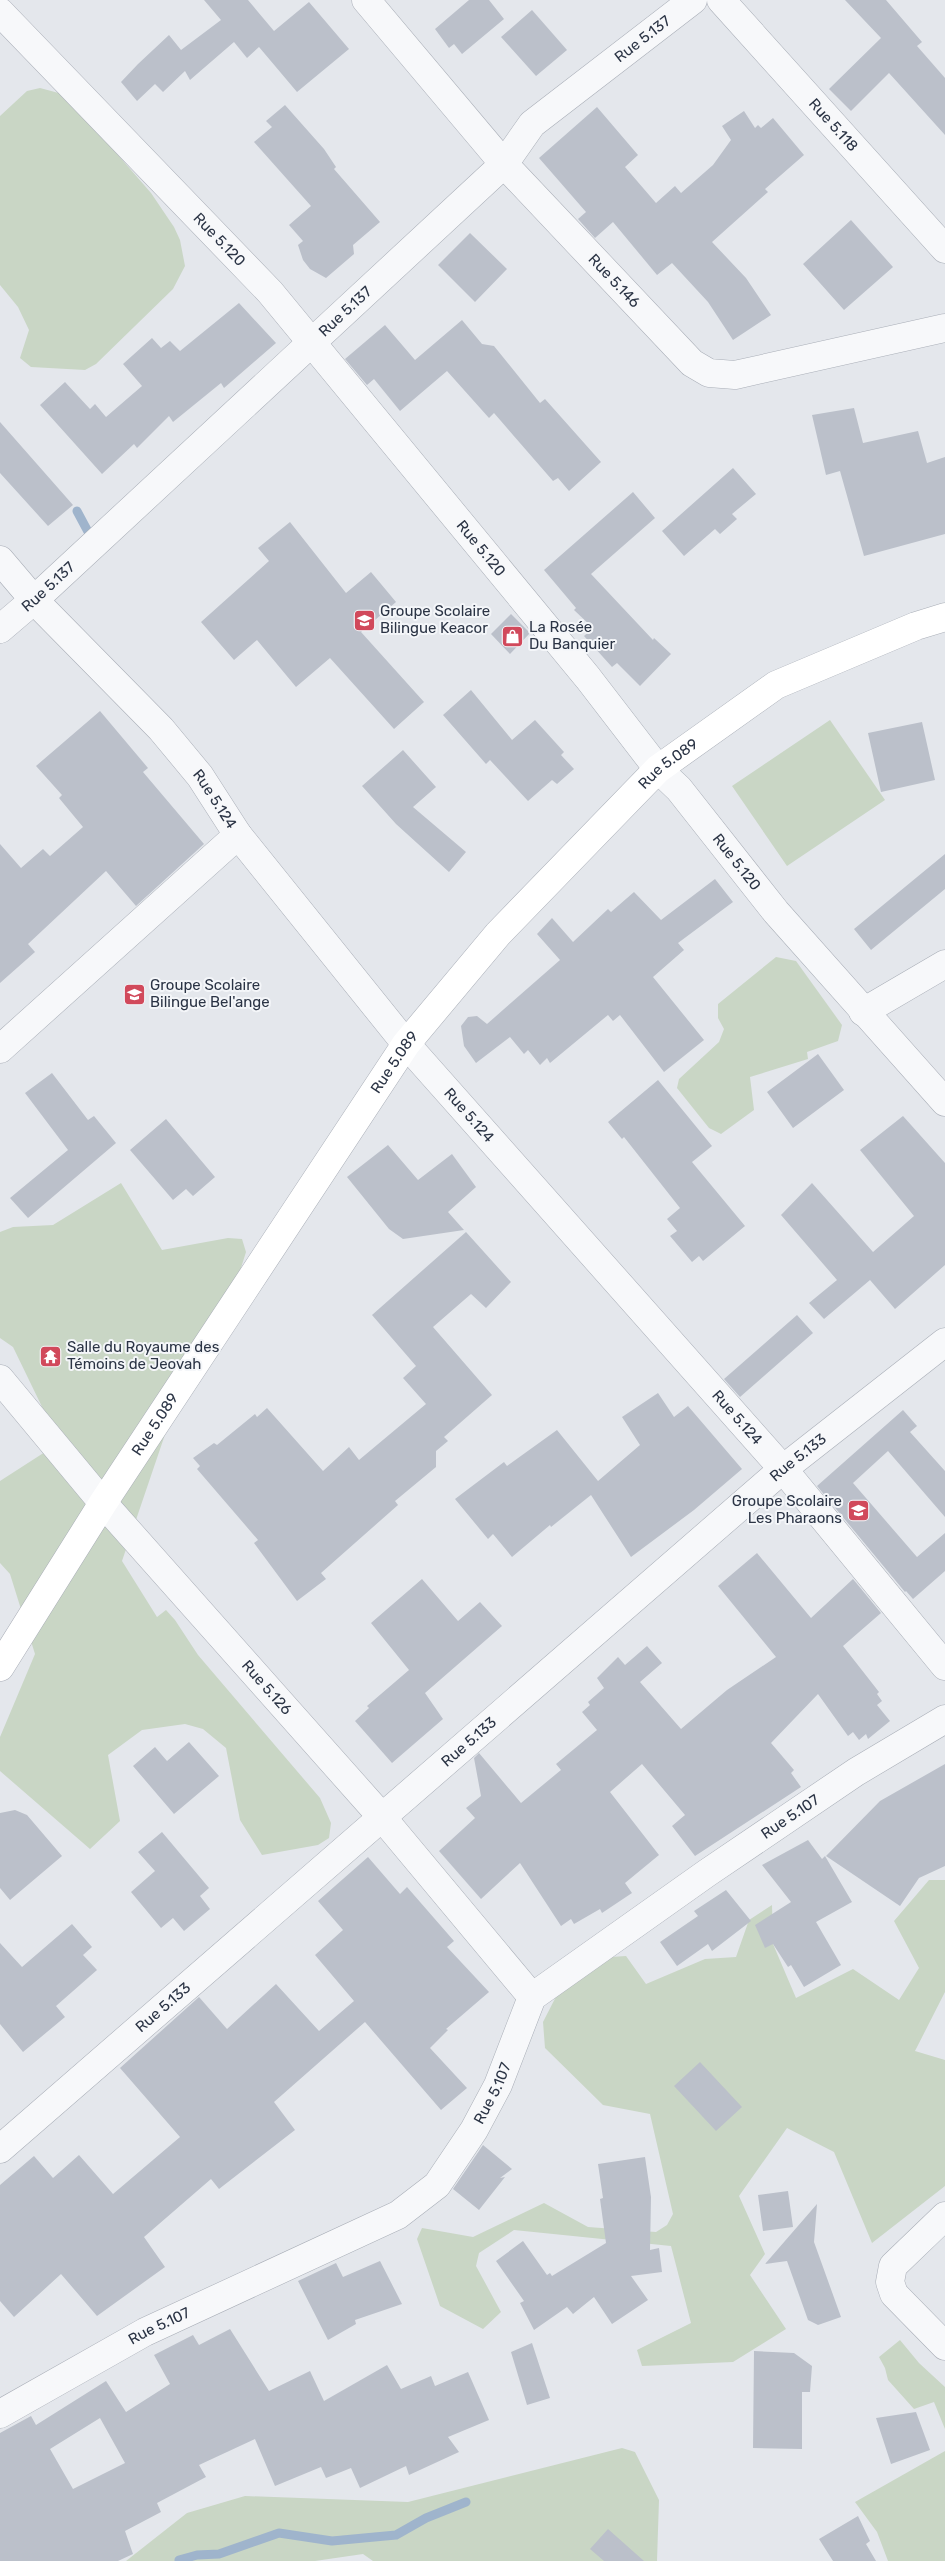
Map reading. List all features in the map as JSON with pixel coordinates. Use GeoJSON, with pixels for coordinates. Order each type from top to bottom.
{"type":"FeatureCollection","features":[{"type":"Feature","properties":{"kind":"street","name":"Rue 5.146"},"geometry":{"type":"LineString","coordinates":[[366,0],[504,164],[692,363],[709,373],[735,376],[945,328]]}},
{"type":"Feature","properties":{"kind":"street","name":"Rue 5.137"},"geometry":{"type":"LineString","coordinates":[[0,629],[34,600],[312,340],[504,164],[532,124],[693,0]]}},
{"type":"Feature","properties":{"kind":"street","name":"Rue 5.118"},"geometry":{"type":"LineString","coordinates":[[721,0],[945,249]]}},
{"type":"Feature","properties":{"kind":"street","name":"Rue 5.120"},"geometry":{"type":"LineString","coordinates":[[0,12],[270,292],[312,340],[588,678],[658,769],[680,789],[776,912],[945,1102]]}},
{"type":"Feature","properties":{"kind":"street","name":"Rue 5.124"},"geometry":{"type":"LineString","coordinates":[[0,560],[34,600],[161,729],[200,776],[238,835],[406,1044],[783,1469],[945,1666]]}},
{"type":"Feature","properties":{"kind":"street","name":"Rue 5.089"},"geometry":{"type":"LineString","coordinates":[[0,1667],[104,1503],[406,1044],[498,934],[658,769],[776,685],[916,626],[945,616]]}},
{"type":"Feature","properties":{"kind":"street"},"geometry":{"type":"LineString","coordinates":[[0,1049],[238,835]]}},
{"type":"Feature","properties":{"kind":"street"},"geometry":{"type":"LineString","coordinates":[[863,1012],[945,964]]}},
{"type":"Feature","properties":{"kind":"street","name":"Rue 5.133"},"geometry":{"type":"LineString","coordinates":[[0,2149],[381,1816],[783,1469],[945,1342]]}},
{"type":"Feature","properties":{"kind":"street","name":"Rue 5.126"},"geometry":{"type":"LineString","coordinates":[[0,1379],[104,1503],[381,1816],[532,1997]]}},
{"type":"Feature","properties":{"kind":"street","name":"Rue 5.107"},"geometry":{"type":"LineString","coordinates":[[0,2414],[145,2332],[398,2215],[437,2185],[474,2130],[498,2085],[532,1997],[707,1873],[848,1778],[945,1719]]}},
{"type":"Feature","properties":{"kind":"street"},"geometry":{"type":"LineString","coordinates":[[945,2216],[893,2266],[890,2282],[894,2294],[945,2346]]}},
{"type":"Feature","properties":{"kind":"green space"},"geometry":{"type":"Polygon","coordinates":[[[40,88],[66,95],[151,193],[174,227],[180,240],[185,266],[173,289],[96,364],[85,370],[31,367],[20,358],[29,330],[18,307],[0,285],[0,116],[27,91],[40,88]]]}},
{"type":"Feature","properties":{"kind":"green space"},"geometry":{"type":"Polygon","coordinates":[[[830,720],[885,800],[787,866],[732,786],[830,720]]]}},
{"type":"Feature","properties":{"kind":"green space"},"geometry":{"type":"Polygon","coordinates":[[[776,957],[796,961],[842,1025],[838,1041],[807,1052],[808,1059],[750,1077],[754,1110],[721,1134],[709,1128],[677,1088],[679,1079],[719,1042],[724,1029],[718,1018],[718,1004],[776,957]]]}},
{"type":"Feature","properties":{"kind":"green space"},"geometry":{"type":"Polygon","coordinates":[[[121,1183],[162,1250],[228,1238],[242,1239],[246,1252],[228,1309],[189,1364],[122,1561],[157,1617],[166,1610],[175,1620],[198,1655],[320,1798],[331,1823],[329,1838],[318,1845],[262,1855],[240,1820],[226,1748],[203,1729],[185,1724],[142,1730],[108,1755],[120,1821],[90,1849],[0,1771],[0,1737],[35,1654],[10,1574],[0,1563],[0,1481],[45,1452],[45,1413],[13,1347],[0,1338],[0,1232],[13,1227],[53,1225],[121,1183]]]}},
{"type":"Feature","properties":{"kind":"green space"},"geometry":{"type":"Polygon","coordinates":[[[929,1880],[945,1880],[945,1992],[915,2051],[945,2060],[945,2186],[872,2243],[834,2152],[787,2128],[739,2196],[765,2254],[750,2275],[786,2329],[733,2362],[642,2366],[637,2350],[691,2323],[671,2246],[514,2230],[479,2253],[476,2266],[501,2312],[483,2329],[440,2306],[417,2239],[422,2228],[473,2237],[544,2203],[588,2227],[656,2232],[667,2225],[673,2214],[650,2114],[603,2105],[545,2048],[543,2022],[563,1983],[611,1957],[626,1956],[646,1984],[705,1959],[736,1957],[749,1920],[772,1905],[773,1944],[796,1998],[853,1969],[899,2000],[919,1968],[894,1921],[929,1880]]]}},
{"type":"Feature","properties":{"kind":"green space"},"geometry":{"type":"Polygon","coordinates":[[[900,2340],[919,2363],[945,2387],[945,2429],[934,2402],[914,2409],[888,2380],[885,2368],[879,2357],[900,2340]]]}},
{"type":"Feature","properties":{"kind":"green space"},"geometry":{"type":"Polygon","coordinates":[[[622,2448],[635,2452],[659,2500],[657,2561],[373,2561],[363,2554],[315,2561],[126,2561],[187,2513],[245,2496],[408,2502],[622,2448]]]}},
{"type":"Feature","properties":{"kind":"green space"},"geometry":{"type":"Polygon","coordinates":[[[945,2451],[945,2561],[888,2561],[877,2532],[855,2502],[945,2451]]]}},
{"type":"Feature","properties":{"kind":"building"},"geometry":{"type":"Polygon","coordinates":[[[204,0],[248,0],[274,31],[309,2],[349,49],[297,92],[259,47],[247,58],[234,42],[190,80],[185,71],[163,92],[155,84],[137,101],[121,82],[138,64],[169,35],[181,50],[221,20],[204,0]]]}},
{"type":"Feature","properties":{"kind":"building"},"geometry":{"type":"Polygon","coordinates":[[[469,0],[489,0],[504,19],[462,54],[454,44],[449,48],[435,29],[469,0]]]}},
{"type":"Feature","properties":{"kind":"building"},"geometry":{"type":"Polygon","coordinates":[[[845,0],[886,0],[922,42],[917,46],[945,78],[945,135],[889,73],[851,111],[829,89],[881,38],[845,0]]]}},
{"type":"Feature","properties":{"kind":"building"},"geometry":{"type":"Polygon","coordinates":[[[532,10],[567,50],[536,76],[501,37],[532,10]]]}},
{"type":"Feature","properties":{"kind":"building"},"geometry":{"type":"Polygon","coordinates":[[[285,105],[324,149],[336,167],[334,169],[380,222],[353,245],[354,254],[326,278],[310,269],[303,260],[298,245],[303,241],[289,225],[311,206],[254,142],[272,127],[266,121],[285,105]]]}},
{"type":"Feature","properties":{"kind":"building"},"geometry":{"type":"Polygon","coordinates":[[[597,107],[638,155],[625,167],[656,203],[675,186],[681,193],[713,165],[731,140],[722,126],[744,111],[755,128],[758,125],[761,128],[773,118],[804,155],[765,189],[768,192],[712,242],[746,278],[771,315],[733,340],[708,302],[672,263],[657,275],[613,222],[595,238],[578,219],[586,212],[539,158],[597,107]]]}},
{"type":"Feature","properties":{"kind":"building"},"geometry":{"type":"Polygon","coordinates":[[[851,220],[893,267],[844,310],[803,264],[851,220]]]}},
{"type":"Feature","properties":{"kind":"building"},"geometry":{"type":"Polygon","coordinates":[[[470,233],[507,269],[475,302],[438,265],[470,233]]]}},
{"type":"Feature","properties":{"kind":"building"},"geometry":{"type":"Polygon","coordinates":[[[239,303],[276,343],[224,388],[221,383],[173,422],[169,416],[137,448],[134,444],[102,474],[40,405],[65,382],[90,409],[95,404],[106,417],[142,386],[123,364],[152,338],[161,348],[170,341],[180,351],[239,303]]]}},
{"type":"Feature","properties":{"kind":"building"},"geometry":{"type":"Polygon","coordinates":[[[462,320],[482,344],[494,346],[540,403],[545,399],[601,462],[569,491],[558,478],[553,481],[494,413],[489,418],[447,371],[400,411],[374,379],[367,385],[345,359],[385,325],[415,360],[462,320]]]}},
{"type":"Feature","properties":{"kind":"building"},"geometry":{"type":"Polygon","coordinates":[[[854,408],[863,443],[918,431],[927,463],[945,457],[945,534],[864,556],[840,471],[826,475],[812,415],[854,408]]]}},
{"type":"Feature","properties":{"kind":"building"},"geometry":{"type":"Polygon","coordinates":[[[0,422],[73,505],[48,526],[0,473],[0,422]]]}},
{"type":"Feature","properties":{"kind":"building"},"geometry":{"type":"Polygon","coordinates":[[[733,468],[756,494],[732,514],[737,519],[720,534],[715,529],[684,556],[662,531],[733,468]]]}},
{"type":"Feature","properties":{"kind":"building"},"geometry":{"type":"Polygon","coordinates":[[[633,492],[655,518],[591,574],[653,640],[654,638],[671,654],[640,686],[617,663],[612,667],[584,636],[593,628],[574,610],[576,608],[544,570],[633,492]]]}},
{"type":"Feature","properties":{"kind":"building"},"geometry":{"type":"Polygon","coordinates":[[[290,522],[346,593],[371,572],[396,602],[361,632],[424,702],[394,729],[330,658],[296,687],[257,640],[234,660],[201,622],[269,561],[258,548],[290,522]]]}},
{"type":"Feature","properties":{"kind":"building"},"geometry":{"type":"Polygon","coordinates":[[[511,614],[530,633],[510,654],[491,634],[511,614]]]}},
{"type":"Feature","properties":{"kind":"building"},"geometry":{"type":"Polygon","coordinates":[[[471,690],[512,740],[535,720],[564,752],[561,755],[574,769],[557,784],[552,780],[528,801],[490,760],[486,764],[443,715],[471,690]]]}},
{"type":"Feature","properties":{"kind":"building"},"geometry":{"type":"Polygon","coordinates":[[[100,711],[148,768],[143,772],[204,844],[136,906],[106,871],[28,944],[35,952],[0,983],[0,844],[21,868],[43,849],[50,856],[83,827],[59,798],[62,795],[36,766],[100,711]]]}},
{"type":"Feature","properties":{"kind":"building"},"geometry":{"type":"Polygon","coordinates":[[[922,722],[935,780],[881,792],[868,733],[922,722]]]}},
{"type":"Feature","properties":{"kind":"building"},"geometry":{"type":"Polygon","coordinates":[[[403,750],[436,787],[413,807],[466,852],[449,872],[396,824],[362,786],[403,750]]]}},
{"type":"Feature","properties":{"kind":"building"},"geometry":{"type":"Polygon","coordinates":[[[945,854],[945,889],[871,950],[854,929],[945,854]]]}},
{"type":"Feature","properties":{"kind":"building"},"geometry":{"type":"Polygon","coordinates":[[[715,879],[733,902],[678,943],[684,950],[653,977],[704,1040],[664,1072],[620,1015],[613,1021],[608,1015],[550,1063],[547,1058],[540,1065],[528,1050],[524,1054],[510,1037],[476,1063],[464,1046],[461,1026],[468,1017],[477,1016],[487,1024],[560,960],[537,934],[552,918],[573,942],[608,909],[611,912],[634,892],[661,920],[715,879]]]}},
{"type":"Feature","properties":{"kind":"building"},"geometry":{"type":"Polygon","coordinates":[[[818,1054],[844,1090],[793,1128],[767,1092],[818,1054]]]}},
{"type":"Feature","properties":{"kind":"building"},"geometry":{"type":"Polygon","coordinates":[[[52,1073],[88,1120],[94,1116],[116,1143],[28,1218],[10,1198],[68,1150],[25,1093],[52,1073]]]}},
{"type":"Feature","properties":{"kind":"building"},"geometry":{"type":"Polygon","coordinates":[[[658,1080],[712,1146],[692,1162],[745,1226],[703,1261],[699,1256],[692,1262],[670,1236],[677,1231],[667,1219],[680,1208],[624,1137],[622,1139],[608,1122],[658,1080]]]}},
{"type":"Feature","properties":{"kind":"building"},"geometry":{"type":"Polygon","coordinates":[[[903,1116],[945,1163],[945,1265],[895,1309],[870,1280],[824,1319],[809,1303],[837,1280],[781,1215],[812,1183],[873,1252],[914,1216],[860,1150],[903,1116]]]}},
{"type":"Feature","properties":{"kind":"building"},"geometry":{"type":"Polygon","coordinates":[[[166,1119],[215,1177],[193,1196],[186,1189],[173,1200],[130,1150],[166,1119]]]}},
{"type":"Feature","properties":{"kind":"building"},"geometry":{"type":"Polygon","coordinates":[[[388,1145],[418,1180],[452,1154],[476,1187],[448,1212],[464,1230],[403,1239],[389,1229],[347,1177],[388,1145]]]}},
{"type":"Feature","properties":{"kind":"building"},"geometry":{"type":"Polygon","coordinates":[[[466,1232],[511,1282],[486,1308],[471,1294],[433,1327],[492,1395],[444,1437],[448,1441],[436,1451],[436,1467],[395,1501],[398,1505],[321,1573],[326,1579],[297,1601],[254,1543],[258,1540],[197,1469],[200,1466],[193,1458],[214,1443],[217,1445],[255,1414],[257,1417],[267,1408],[323,1471],[349,1447],[359,1460],[426,1404],[403,1378],[416,1366],[372,1315],[466,1232]]]}},
{"type":"Feature","properties":{"kind":"building"},"geometry":{"type":"Polygon","coordinates":[[[797,1315],[813,1333],[740,1397],[724,1379],[797,1315]]]}},
{"type":"Feature","properties":{"kind":"building"},"geometry":{"type":"Polygon","coordinates":[[[658,1393],[674,1417],[688,1406],[742,1469],[694,1510],[631,1557],[591,1495],[551,1527],[550,1525],[512,1557],[493,1534],[488,1539],[455,1499],[504,1462],[507,1466],[557,1430],[598,1481],[640,1445],[622,1417],[658,1393]]]}},
{"type":"Feature","properties":{"kind":"building"},"geometry":{"type":"Polygon","coordinates":[[[903,1410],[917,1426],[910,1432],[945,1471],[945,1517],[888,1451],[853,1483],[917,1557],[945,1533],[945,1571],[913,1599],[905,1592],[817,1486],[903,1410]]]}},
{"type":"Feature","properties":{"kind":"building"},"geometry":{"type":"Polygon","coordinates":[[[757,1553],[811,1618],[853,1579],[881,1613],[843,1646],[879,1692],[877,1694],[882,1701],[877,1705],[890,1721],[868,1739],[866,1734],[859,1740],[853,1732],[848,1736],[818,1694],[771,1743],[794,1770],[791,1773],[801,1787],[695,1856],[672,1826],[685,1815],[642,1764],[610,1792],[659,1855],[625,1883],[632,1893],[602,1913],[600,1909],[574,1924],[571,1919],[561,1926],[520,1863],[481,1899],[439,1851],[475,1818],[466,1808],[481,1796],[474,1758],[479,1753],[521,1803],[561,1770],[556,1764],[597,1730],[582,1712],[590,1705],[588,1702],[604,1688],[597,1678],[618,1657],[625,1665],[647,1646],[662,1663],[640,1682],[681,1729],[727,1690],[776,1657],[718,1586],[757,1553]]]}},
{"type":"Feature","properties":{"kind":"building"},"geometry":{"type":"Polygon","coordinates":[[[422,1579],[458,1621],[480,1602],[502,1626],[425,1693],[443,1719],[392,1763],[355,1721],[369,1708],[367,1706],[409,1670],[371,1623],[422,1579]]]}},
{"type":"Feature","properties":{"kind":"building"},"geometry":{"type":"Polygon","coordinates":[[[189,1742],[219,1776],[174,1814],[133,1766],[155,1747],[167,1761],[189,1742]]]}},
{"type":"Feature","properties":{"kind":"building"},"geometry":{"type":"Polygon","coordinates":[[[945,1764],[945,1866],[919,1878],[900,1906],[826,1856],[880,1801],[945,1764]]]}},
{"type":"Feature","properties":{"kind":"building"},"geometry":{"type":"Polygon","coordinates":[[[15,1810],[27,1815],[62,1856],[10,1900],[0,1888],[0,1813],[15,1810]]]}},
{"type":"Feature","properties":{"kind":"building"},"geometry":{"type":"Polygon","coordinates":[[[162,1832],[209,1888],[200,1896],[210,1909],[184,1931],[173,1918],[161,1928],[131,1892],[155,1871],[138,1852],[162,1832]]]}},
{"type":"Feature","properties":{"kind":"building"},"geometry":{"type":"Polygon","coordinates":[[[808,1840],[822,1859],[825,1856],[852,1902],[816,1922],[841,1965],[804,1987],[791,1965],[788,1967],[773,1944],[765,1948],[755,1925],[791,1902],[762,1865],[808,1840]]]}},
{"type":"Feature","properties":{"kind":"building"},"geometry":{"type":"Polygon","coordinates":[[[368,1857],[400,1894],[407,1887],[454,1941],[447,1947],[489,1992],[446,2029],[448,2030],[430,2048],[467,2088],[441,2110],[365,2022],[274,2102],[295,2130],[219,2189],[211,2179],[144,2237],[165,2267],[97,2316],[61,2274],[14,2317],[0,2301],[0,2185],[34,2156],[53,2178],[79,2155],[113,2194],[180,2137],[120,2068],[199,1997],[227,2029],[276,1984],[319,2031],[354,2001],[315,1955],[343,1930],[318,1901],[368,1857]]]}},
{"type":"Feature","properties":{"kind":"building"},"geometry":{"type":"Polygon","coordinates":[[[726,1890],[751,1921],[712,1951],[708,1944],[677,1966],[660,1942],[698,1916],[694,1911],[726,1890]]]}},
{"type":"Feature","properties":{"kind":"building"},"geometry":{"type":"Polygon","coordinates":[[[72,1924],[92,1947],[83,1955],[97,1970],[56,2006],[65,2017],[23,2052],[0,2024],[0,1943],[22,1967],[72,1924]]]}},
{"type":"Feature","properties":{"kind":"building"},"geometry":{"type":"Polygon","coordinates":[[[700,2062],[742,2107],[716,2131],[674,2086],[700,2062]]]}},
{"type":"Feature","properties":{"kind":"building"},"geometry":{"type":"Polygon","coordinates":[[[483,2145],[512,2169],[500,2178],[505,2177],[479,2210],[453,2189],[483,2145]]]}},
{"type":"Feature","properties":{"kind":"building"},"geometry":{"type":"Polygon","coordinates":[[[645,2157],[651,2197],[650,2250],[659,2248],[662,2272],[631,2276],[648,2300],[612,2324],[594,2297],[573,2314],[567,2307],[534,2330],[520,2303],[524,2301],[496,2261],[523,2241],[547,2275],[550,2273],[552,2276],[606,2243],[600,2199],[603,2198],[598,2164],[645,2157]]]}},
{"type":"Feature","properties":{"kind":"building"},"geometry":{"type":"Polygon","coordinates":[[[788,2191],[793,2227],[763,2231],[758,2195],[788,2191]]]}},
{"type":"Feature","properties":{"kind":"building"},"geometry":{"type":"Polygon","coordinates":[[[817,2204],[814,2242],[841,2317],[818,2325],[808,2320],[787,2261],[765,2264],[817,2204]]]}},
{"type":"Feature","properties":{"kind":"building"},"geometry":{"type":"Polygon","coordinates":[[[380,2261],[402,2304],[355,2320],[356,2324],[328,2340],[298,2281],[336,2263],[343,2277],[380,2261]]]}},
{"type":"Feature","properties":{"kind":"building"},"geometry":{"type":"Polygon","coordinates":[[[230,2329],[269,2391],[310,2371],[324,2401],[387,2365],[401,2389],[431,2376],[435,2386],[468,2372],[489,2420],[448,2437],[459,2452],[409,2475],[406,2466],[360,2488],[351,2468],[326,2478],[321,2467],[275,2486],[255,2439],[199,2465],[206,2477],[157,2503],[161,2512],[125,2531],[133,2554],[118,2561],[0,2561],[0,2433],[31,2416],[36,2425],[106,2381],[126,2412],[170,2384],[154,2355],[193,2335],[199,2345],[230,2329]],[[100,2418],[50,2449],[73,2489],[125,2463],[100,2418]]]}},
{"type":"Feature","properties":{"kind":"building"},"geometry":{"type":"Polygon","coordinates":[[[532,2343],[550,2398],[527,2405],[511,2352],[532,2343]]]}},
{"type":"Feature","properties":{"kind":"building"},"geometry":{"type":"Polygon","coordinates":[[[754,2351],[794,2353],[812,2366],[810,2392],[802,2392],[802,2449],[753,2448],[754,2351]]]}},
{"type":"Feature","properties":{"kind":"building"},"geometry":{"type":"Polygon","coordinates":[[[916,2412],[930,2450],[891,2464],[876,2418],[916,2412]]]}},
{"type":"Feature","properties":{"kind":"building"},"geometry":{"type":"Polygon","coordinates":[[[858,2516],[870,2541],[866,2544],[876,2561],[833,2561],[819,2539],[858,2516]]]}},
{"type":"Feature","properties":{"kind":"building"},"geometry":{"type":"Polygon","coordinates":[[[608,2529],[644,2561],[604,2561],[590,2549],[608,2529]]]}},
{"type":"Feature","properties":{"kind":"waterway"},"geometry":{"type":"LineString","coordinates":[[77,511],[92,539]]}},
{"type":"Feature","properties":{"kind":"waterway"},"geometry":{"type":"LineString","coordinates":[[179,2560],[197,2555],[219,2554],[279,2533],[332,2541],[396,2535],[426,2518],[466,2502]]}},
{"type":"Feature","properties":{"kind":"place","name":"Groupe Scolaire Bilingue Keacor"},"geometry":{"type":"Point","coordinates":[364,620]}},
{"type":"Feature","properties":{"kind":"place","name":"La Rosée Du Banquier"},"geometry":{"type":"Point","coordinates":[513,636]}},
{"type":"Feature","properties":{"kind":"place","name":"Groupe Scolaire Bilingue Bel'ange"},"geometry":{"type":"Point","coordinates":[134,994]}},
{"type":"Feature","properties":{"kind":"place","name":"Salle du Royaume des Témoins de Jeovah"},"geometry":{"type":"Point","coordinates":[51,1356]}},
{"type":"Feature","properties":{"kind":"place","name":"Groupe Scolaire Les Pharaons"},"geometry":{"type":"Point","coordinates":[858,1510]}}]}
